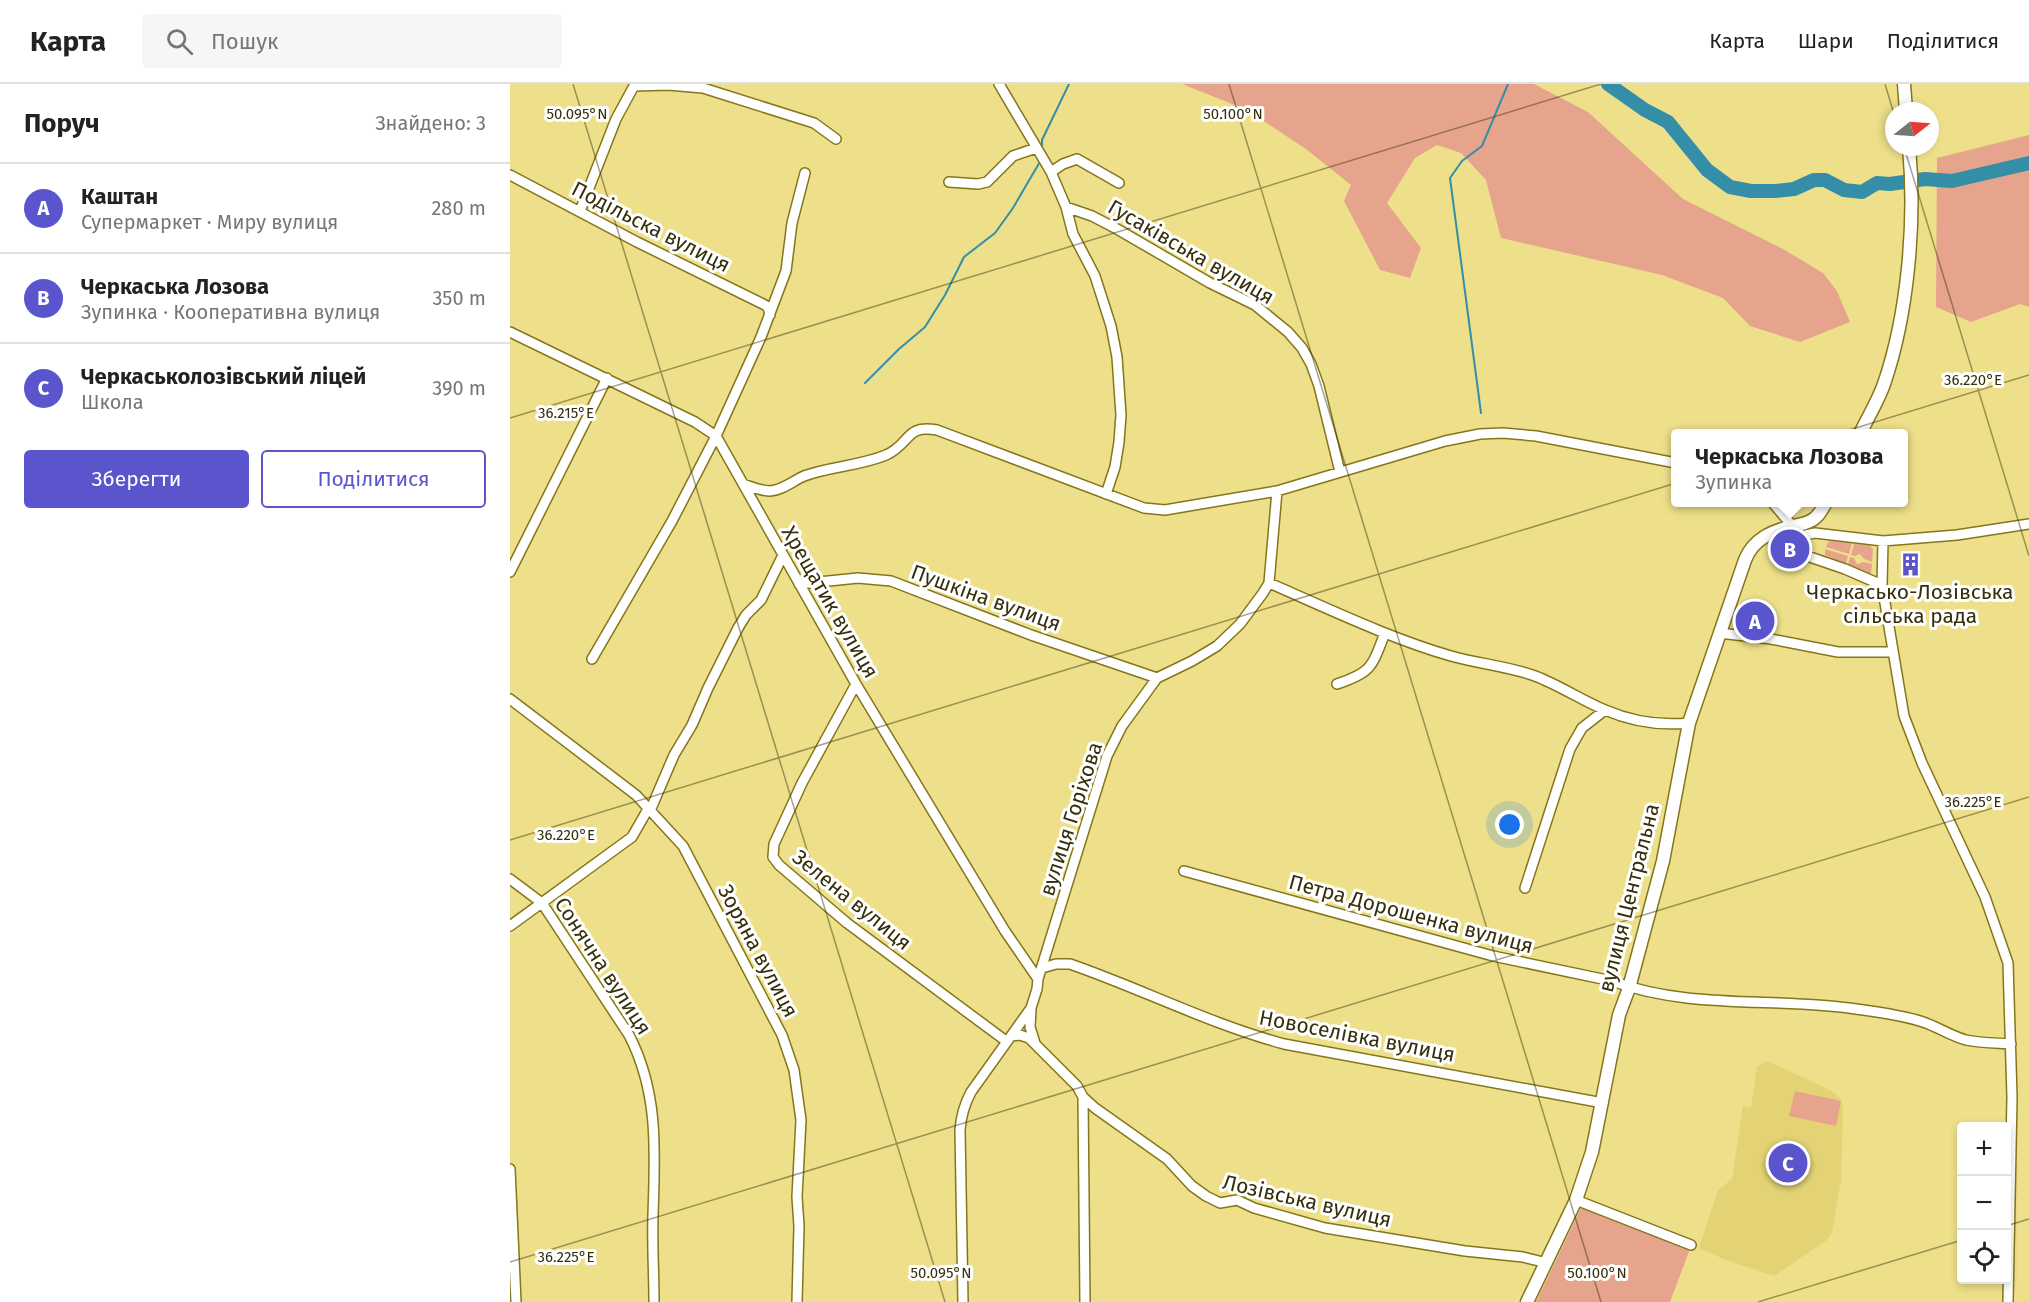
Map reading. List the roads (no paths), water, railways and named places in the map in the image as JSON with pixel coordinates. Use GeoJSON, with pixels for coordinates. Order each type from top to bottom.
{"type":"FeatureCollection","features":[{"type":"Feature","properties":{"kind":"street"},"geometry":{"type":"LineString","coordinates":[[999,84],[1051,172],[1066,207],[1073,234],[1095,276],[1102,295],[1117,357],[1121,416],[1115,467],[1106,494]]}},
{"type":"Feature","properties":{"kind":"street"},"geometry":{"type":"LineString","coordinates":[[1904,84],[1905,102]]}},
{"type":"Feature","properties":{"kind":"street"},"geometry":{"type":"LineString","coordinates":[[580,211],[616,119],[635,85],[703,88],[814,123],[836,139]]}},
{"type":"Feature","properties":{"kind":"street"},"geometry":{"type":"LineString","coordinates":[[949,182],[978,184],[987,182],[1013,156],[1036,148]]}},
{"type":"Feature","properties":{"kind":"street"},"geometry":{"type":"LineString","coordinates":[[1862,429],[1883,387],[1902,318],[1911,211],[1910,156]]}},
{"type":"Feature","properties":{"kind":"street"},"geometry":{"type":"LineString","coordinates":[[1051,172],[1077,159],[1119,183]]}},
{"type":"Feature","properties":{"kind":"street"},"geometry":{"type":"LineString","coordinates":[[592,659],[672,521],[716,436],[770,315],[786,271],[792,223],[805,173]]}},
{"type":"Feature","properties":{"kind":"street","name":"Подільска вулиця"},"geometry":{"type":"LineString","coordinates":[[510,175],[637,242],[763,304],[769,310],[770,315]]}},
{"type":"Feature","properties":{"kind":"street","name":"Гусаківська вулиця"},"geometry":{"type":"LineString","coordinates":[[1066,207],[1092,216],[1210,283],[1255,305],[1288,332],[1302,348],[1311,364],[1319,386],[1340,472]]}},
{"type":"Feature","properties":{"kind":"street","name":"Хрещатик вулиця"},"geometry":{"type":"LineString","coordinates":[[510,332],[695,422],[716,436],[856,684],[1005,931],[1038,979]]}},
{"type":"Feature","properties":{"kind":"street"},"geometry":{"type":"LineString","coordinates":[[510,572],[607,378]]}},
{"type":"Feature","properties":{"kind":"street"},"geometry":{"type":"LineString","coordinates":[[743,484],[763,491],[781,489],[803,477],[847,467],[889,453],[917,429],[924,428],[937,430],[1144,508],[1165,510],[1277,491],[1444,441],[1480,434],[1503,433],[1536,436],[1671,462]]}},
{"type":"Feature","properties":{"kind":"street"},"geometry":{"type":"LineString","coordinates":[[1277,491],[1269,583],[1385,633],[1452,656],[1510,668],[1538,677],[1605,710],[1638,721],[1666,725],[1689,723]]}},
{"type":"Feature","properties":{"kind":"street"},"geometry":{"type":"LineString","coordinates":[[1776,507],[1797,531],[1807,556],[1882,585]]}},
{"type":"Feature","properties":{"kind":"street","name":"вулиця Центральна"},"geometry":{"type":"LineString","coordinates":[[1527,1302],[1576,1200],[1592,1152],[1619,1016],[1629,988],[1663,861],[1689,723],[1719,633],[1750,550],[1757,541],[1767,534],[1797,531],[1804,524],[1816,518],[1823,507]]}},
{"type":"Feature","properties":{"kind":"street"},"geometry":{"type":"LineString","coordinates":[[1797,531],[1883,541],[1957,535],[2029,524]]}},
{"type":"Feature","properties":{"kind":"street"},"geometry":{"type":"LineString","coordinates":[[1883,541],[1882,585],[1904,716],[1922,764],[1985,897],[2008,963],[2012,1097],[2008,1302]]}},
{"type":"Feature","properties":{"kind":"street"},"geometry":{"type":"LineString","coordinates":[[510,926],[632,837],[649,810],[674,754],[692,725],[738,628],[746,615],[761,600],[783,555]]}},
{"type":"Feature","properties":{"kind":"street","name":"Пушкіна вулиця"},"geometry":{"type":"LineString","coordinates":[[799,584],[858,578],[891,581],[1032,635],[1157,678]]}},
{"type":"Feature","properties":{"kind":"street","name":"вулиця Горіхова"},"geometry":{"type":"LineString","coordinates":[[963,1302],[961,1114],[971,1092],[1031,1008],[1107,756],[1122,726],[1157,678],[1216,646],[1240,624],[1269,583]]}},
{"type":"Feature","properties":{"kind":"street"},"geometry":{"type":"LineString","coordinates":[[1338,684],[1359,677],[1366,672],[1373,664],[1385,633]]}},
{"type":"Feature","properties":{"kind":"street"},"geometry":{"type":"LineString","coordinates":[[1719,633],[1771,639],[1838,652],[1893,652]]}},
{"type":"Feature","properties":{"kind":"street","name":"Зелена вулиця"},"geometry":{"type":"LineString","coordinates":[[856,684],[802,783],[774,844],[773,857],[779,865],[847,923],[1009,1038]]}},
{"type":"Feature","properties":{"kind":"street","name":"Зоряна вулиця"},"geometry":{"type":"LineString","coordinates":[[510,699],[636,795],[683,846],[782,1035],[794,1070],[801,1120],[796,1197],[799,1226],[797,1302]]}},
{"type":"Feature","properties":{"kind":"street"},"geometry":{"type":"LineString","coordinates":[[1525,888],[1570,749],[1582,728],[1605,710]]}},
{"type":"Feature","properties":{"kind":"street","name":"Петра Дорошенка вулиця"},"geometry":{"type":"LineString","coordinates":[[1184,871],[1493,956],[1612,981],[1629,988],[1693,999],[1740,1003],[1798,1003],[1855,1009],[1924,1023],[1968,1040],[2011,1044]]}},
{"type":"Feature","properties":{"kind":"street","name":"Сонячна вулиця"},"geometry":{"type":"LineString","coordinates":[[510,879],[542,903],[629,1035],[643,1069],[650,1100],[656,1149],[653,1215],[654,1302]]}},
{"type":"Feature","properties":{"kind":"street","name":"Новоселівка вулиця"},"geometry":{"type":"LineString","coordinates":[[1042,968],[1056,964],[1070,964],[1181,1009],[1257,1037],[1284,1044],[1603,1102]]}},
{"type":"Feature","properties":{"kind":"street"},"geometry":{"type":"LineString","coordinates":[[1031,1008],[1030,1027],[1036,1045]]}},
{"type":"Feature","properties":{"kind":"street","name":"Лозівська вулиця"},"geometry":{"type":"LineString","coordinates":[[1009,1038],[1024,1036],[1036,1045],[1077,1086],[1083,1097],[1167,1160],[1206,1196],[1220,1203],[1237,1200],[1260,1210],[1325,1228],[1455,1249],[1523,1257],[1547,1263]]}},
{"type":"Feature","properties":{"kind":"street"},"geometry":{"type":"LineString","coordinates":[[1083,1097],[1085,1302]]}},
{"type":"Feature","properties":{"kind":"street"},"geometry":{"type":"LineString","coordinates":[[510,1169],[516,1302]]}},
{"type":"Feature","properties":{"kind":"street"},"geometry":{"type":"LineString","coordinates":[[1576,1200],[1691,1245]]}},
{"type":"Feature","properties":{"kind":"waterway"},"geometry":{"type":"LineString","coordinates":[[1042,148],[1042,140],[1069,84]]}},
{"type":"Feature","properties":{"kind":"waterway"},"geometry":{"type":"LineString","coordinates":[[1481,413],[1450,178],[1462,161],[1482,146],[1508,84]]}},
{"type":"Feature","properties":{"kind":"waterway"},"geometry":{"type":"LineString","coordinates":[[1608,84],[1645,110],[1668,122],[1707,170],[1730,187],[1751,191],[1794,189],[1814,180],[1825,180],[1844,190],[1862,192],[1877,183],[1890,184],[1925,179],[1952,181],[2029,163]]}},
{"type":"Feature","properties":{"kind":"waterway"},"geometry":{"type":"LineString","coordinates":[[865,383],[925,327],[945,295],[964,257],[995,233],[1013,208],[1041,160]]}},
{"type":"Feature","properties":{"kind":"place","name":"Черкаська Лозова"},"geometry":{"type":"Point","coordinates":[1790,549]}},
{"type":"Feature","properties":{"kind":"place","name":"Черкасько-Лозівська сільська рада"},"geometry":{"type":"Point","coordinates":[1910,564]}},
{"type":"Feature","properties":{"kind":"place","name":"Каштан"},"geometry":{"type":"Point","coordinates":[1755,621]}},
{"type":"Feature","properties":{"kind":"place","name":"Черкаськолозівський ліцей"},"geometry":{"type":"Point","coordinates":[1788,1163]}}]}
